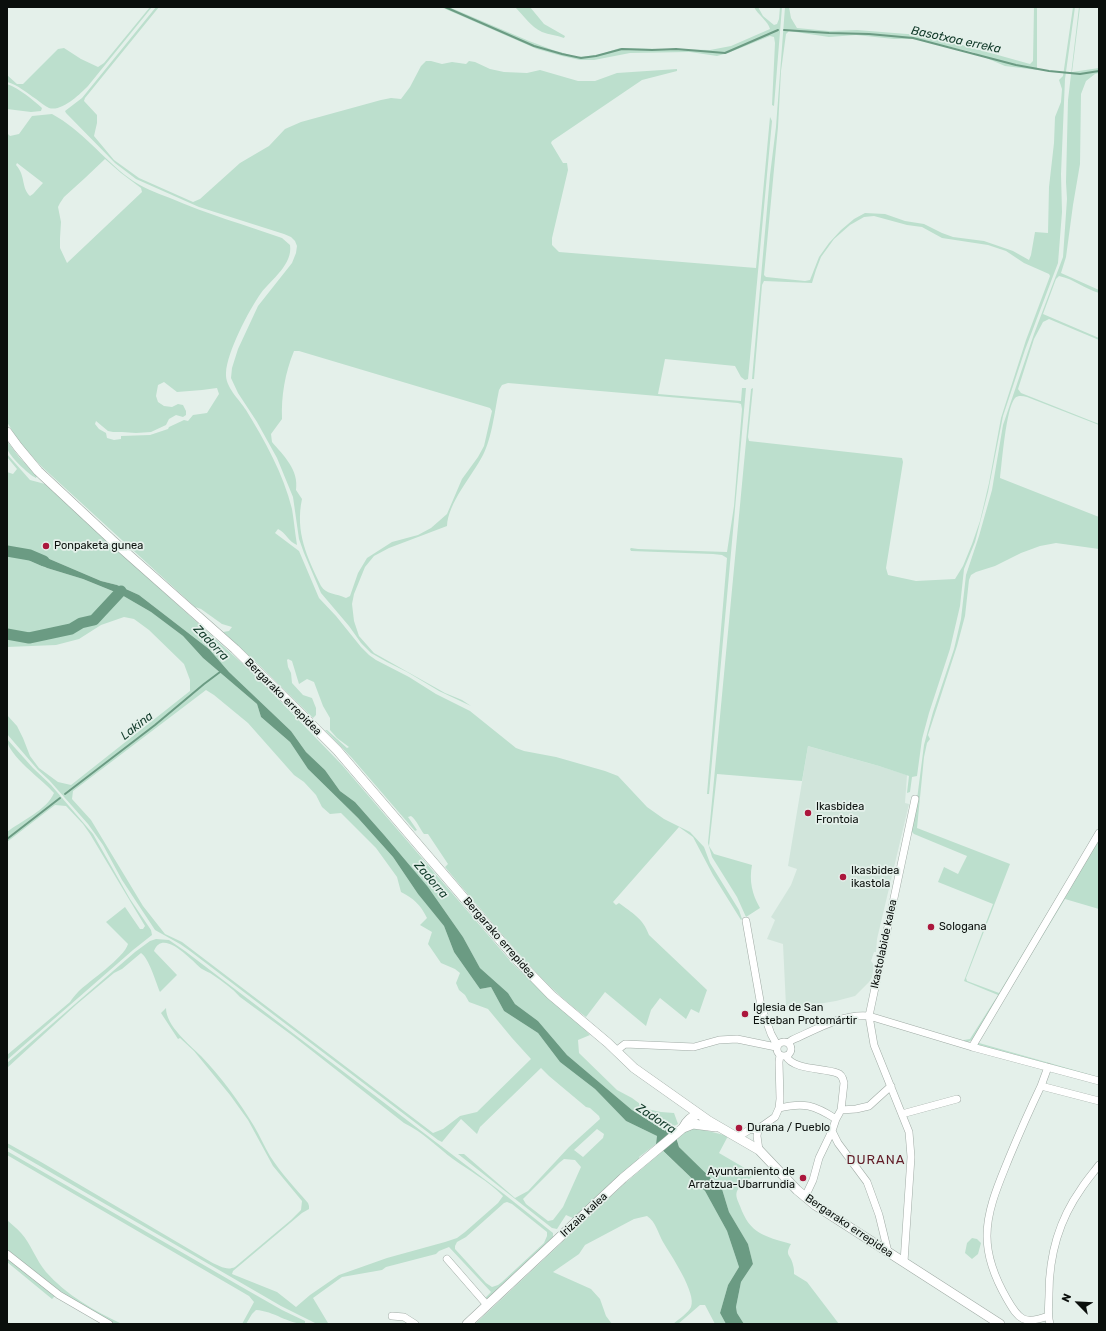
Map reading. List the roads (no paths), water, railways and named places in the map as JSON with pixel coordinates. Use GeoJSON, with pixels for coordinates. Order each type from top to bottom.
{"type":"FeatureCollection","features":[{"type":"Feature","properties":{"kind":"street","name":"Bergarako errepidea"},"geometry":{"type":"LineString","coordinates":[[7,432],[38,471],[112,540],[235,649],[352,767],[528,973],[551,995],[634,1068],[699,1114],[758,1150],[815,1205],[1000,1324]]}},
{"type":"Feature","properties":{"kind":"street","name":"Ikastolabide kalea"},"geometry":{"type":"LineString","coordinates":[[904,1262],[911,1156],[909,1132],[874,1045],[869,1016],[915,799]]}},
{"type":"Feature","properties":{"kind":"street"},"geometry":{"type":"LineString","coordinates":[[972,1047],[1099,833]]}},
{"type":"Feature","properties":{"kind":"street"},"geometry":{"type":"LineString","coordinates":[[746,921],[761,1006],[777,1046],[777,1052],[790,1061],[809,1069],[837,1073],[841,1076],[844,1083],[841,1110],[819,1158],[814,1180],[805,1197]]}},
{"type":"Feature","properties":{"kind":"street"},"geometry":{"type":"LineString","coordinates":[[788,1043],[849,1017],[860,1015],[869,1016],[972,1047],[1099,1081]]}},
{"type":"Feature","properties":{"kind":"street"},"geometry":{"type":"LineString","coordinates":[[616,1051],[625,1044],[694,1047],[719,1040],[737,1039],[777,1046],[783,1041],[788,1043],[791,1046],[791,1051],[783,1055],[779,1062],[780,1099],[779,1108],[775,1117],[758,1129],[749,1130],[738,1137]]}},
{"type":"Feature","properties":{"kind":"street"},"geometry":{"type":"LineString","coordinates":[[1048,1067],[998,1185],[991,1206],[987,1236],[989,1254],[998,1284],[1012,1309],[1024,1320],[1036,1320],[1048,1316]]}},
{"type":"Feature","properties":{"kind":"street"},"geometry":{"type":"LineString","coordinates":[[841,1110],[869,1106],[891,1086]]}},
{"type":"Feature","properties":{"kind":"street"},"geometry":{"type":"LineString","coordinates":[[1041,1086],[1099,1101]]}},
{"type":"Feature","properties":{"kind":"street"},"geometry":{"type":"LineString","coordinates":[[902,1114],[957,1099]]}},
{"type":"Feature","properties":{"kind":"street"},"geometry":{"type":"LineString","coordinates":[[685,1104],[690,1111],[691,1121],[721,1128]]}},
{"type":"Feature","properties":{"kind":"street"},"geometry":{"type":"LineString","coordinates":[[779,1108],[795,1105],[810,1106],[822,1110],[836,1119]]}},
{"type":"Feature","properties":{"kind":"street","name":"Irizaia kalea"},"geometry":{"type":"LineString","coordinates":[[467,1324],[642,1161],[699,1114]]}},
{"type":"Feature","properties":{"kind":"street"},"geometry":{"type":"LineString","coordinates":[[758,1129],[758,1150]]}},
{"type":"Feature","properties":{"kind":"street"},"geometry":{"type":"LineString","coordinates":[[832,1131],[838,1143],[867,1182],[879,1215],[888,1252]]}},
{"type":"Feature","properties":{"kind":"street"},"geometry":{"type":"LineString","coordinates":[[1050,1324],[1048,1316],[1052,1258],[1057,1239],[1071,1205],[1099,1165]]}},
{"type":"Feature","properties":{"kind":"street"},"geometry":{"type":"LineString","coordinates":[[7,1254],[59,1295],[109,1324]]}},
{"type":"Feature","properties":{"kind":"street"},"geometry":{"type":"LineString","coordinates":[[447,1259],[487,1305]]}},
{"type":"Feature","properties":{"kind":"street"},"geometry":{"type":"LineString","coordinates":[[392,1316],[404,1317],[415,1324]]}},
{"type":"Feature","properties":{"kind":"waterway","name":"Basotxoa erreka"},"geometry":{"type":"LineString","coordinates":[[445,7],[534,46],[581,58],[596,56],[622,49],[676,49],[725,53],[778,30]]}},
{"type":"Feature","properties":{"kind":"waterway","name":"Basotxoa erreka"},"geometry":{"type":"LineString","coordinates":[[784,30],[869,34],[913,38],[1016,65],[1049,71],[1080,74],[1099,71]]}},
{"type":"Feature","properties":{"kind":"waterway","name":"Zadorra"},"geometry":{"type":"LineString","coordinates":[[7,551],[30,555],[44,561]]}},
{"type":"Feature","properties":{"kind":"waterway"},"geometry":{"type":"LineString","coordinates":[[7,634],[29,638],[71,629],[81,623],[94,620],[121,591]]}},
{"type":"Feature","properties":{"kind":"waterway","name":"Lakina"},"geometry":{"type":"LineString","coordinates":[[65,794],[155,725],[220,672]]}},
{"type":"Feature","properties":{"kind":"waterway","name":"Lakina"},"geometry":{"type":"LineString","coordinates":[[7,839],[60,798]]}},
{"type":"Feature","properties":{"kind":"place","name":"Ponpaketa gunea"},"geometry":{"type":"Point","coordinates":[46,546]}},
{"type":"Feature","properties":{"kind":"place","name":"Ikasbidea Frontoia"},"geometry":{"type":"Point","coordinates":[808,813]}},
{"type":"Feature","properties":{"kind":"place","name":"Ikasbidea ikastola"},"geometry":{"type":"Point","coordinates":[843,877]}},
{"type":"Feature","properties":{"kind":"place","name":"Sologana"},"geometry":{"type":"Point","coordinates":[931,927]}},
{"type":"Feature","properties":{"kind":"place","name":"Iglesia de San Esteban Protomártir"},"geometry":{"type":"Point","coordinates":[745,1014]}},
{"type":"Feature","properties":{"kind":"place","name":"Durana / Pueblo"},"geometry":{"type":"Point","coordinates":[739,1128]}},
{"type":"Feature","properties":{"kind":"place","name":"Ayuntamiento de Arratzua-Ubarrundia"},"geometry":{"type":"Point","coordinates":[803,1178]}},
{"type":"Feature","properties":{"kind":"district","name":"DURANA"},"geometry":{"type":"Point","coordinates":[876,1160]}}]}
